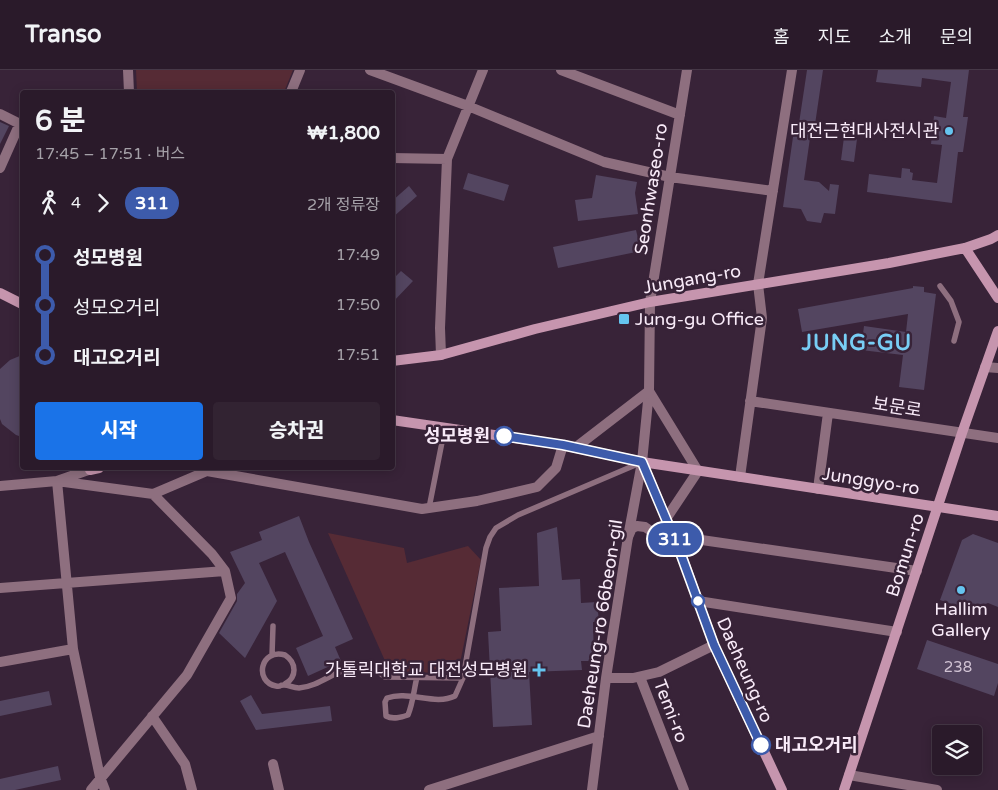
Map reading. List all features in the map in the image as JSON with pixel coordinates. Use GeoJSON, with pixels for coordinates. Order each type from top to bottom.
{"type":"FeatureCollection","features":[{"type":"Feature","properties":{"kind":"main road","name":"Jungang-ro"},"geometry":{"type":"LineString","coordinates":[[395,360],[441,355],[535,329],[650,302],[889,263],[965,248],[998,235]]}},
{"type":"Feature","properties":{"kind":"main road"},"geometry":{"type":"LineString","coordinates":[[965,248],[998,298]]}},
{"type":"Feature","properties":{"kind":"main road"},"geometry":{"type":"LineString","coordinates":[[0,293],[20,303]]}},
{"type":"Feature","properties":{"kind":"main road","name":"Bomun-ro"},"geometry":{"type":"LineString","coordinates":[[844,789],[962,433],[998,331]]}},
{"type":"Feature","properties":{"kind":"main road"},"geometry":{"type":"LineString","coordinates":[[395,420],[563,445],[642,462]]}},
{"type":"Feature","properties":{"kind":"main road","name":"Junggyo-ro"},"geometry":{"type":"LineString","coordinates":[[642,462],[998,516]]}},
{"type":"Feature","properties":{"kind":"main road","name":"Daeheung-ro"},"geometry":{"type":"LineString","coordinates":[[642,462],[674,536],[714,645],[782,790]]}},
{"type":"Feature","properties":{"kind":"street"},"geometry":{"type":"LineString","coordinates":[[128,70],[129,90]]}},
{"type":"Feature","properties":{"kind":"street"},"geometry":{"type":"LineString","coordinates":[[292,90],[300,70]]}},
{"type":"Feature","properties":{"kind":"street"},"geometry":{"type":"LineString","coordinates":[[370,70],[468,106],[604,162],[670,178],[773,191]]}},
{"type":"Feature","properties":{"kind":"street"},"geometry":{"type":"LineString","coordinates":[[441,355],[440,328],[447,159],[483,70]]}},
{"type":"Feature","properties":{"kind":"street"},"geometry":{"type":"LineString","coordinates":[[561,70],[680,115]]}},
{"type":"Feature","properties":{"kind":"street","name":"Seonhwaseo-ro"},"geometry":{"type":"LineString","coordinates":[[642,462],[649,391],[650,302],[687,70]]}},
{"type":"Feature","properties":{"kind":"street"},"geometry":{"type":"LineString","coordinates":[[740,477],[762,318],[758,284],[792,70]]}},
{"type":"Feature","properties":{"kind":"street"},"geometry":{"type":"LineString","coordinates":[[0,114],[20,124]]}},
{"type":"Feature","properties":{"kind":"street"},"geometry":{"type":"LineString","coordinates":[[0,168],[20,126]]}},
{"type":"Feature","properties":{"kind":"street"},"geometry":{"type":"LineString","coordinates":[[395,158],[447,159]]}},
{"type":"Feature","properties":{"kind":"street"},"geometry":{"type":"LineString","coordinates":[[985,367],[998,368]]}},
{"type":"Feature","properties":{"kind":"street"},"geometry":{"type":"LineString","coordinates":[[575,448],[649,391],[698,471],[666,519]]}},
{"type":"Feature","properties":{"kind":"street","name":"보문로"},"geometry":{"type":"LineString","coordinates":[[750,401],[998,438]]}},
{"type":"Feature","properties":{"kind":"street"},"geometry":{"type":"LineString","coordinates":[[818,489],[828,413]]}},
{"type":"Feature","properties":{"kind":"street"},"geometry":{"type":"LineString","coordinates":[[0,486],[57,481],[153,494],[208,471],[422,509],[477,501],[537,487],[556,468],[563,445]]}},
{"type":"Feature","properties":{"kind":"street","name":"Daeheung-ro 66beon-gil"},"geometry":{"type":"LineString","coordinates":[[592,790],[606,678],[642,462]]}},
{"type":"Feature","properties":{"kind":"street"},"geometry":{"type":"LineString","coordinates":[[57,481],[88,470]]}},
{"type":"Feature","properties":{"kind":"street"},"geometry":{"type":"LineString","coordinates":[[57,481],[73,649],[100,778],[105,790]]}},
{"type":"Feature","properties":{"kind":"street"},"geometry":{"type":"LineString","coordinates":[[91,790],[187,675],[231,598],[225,570],[212,554],[153,494]]}},
{"type":"Feature","properties":{"kind":"street"},"geometry":{"type":"LineString","coordinates":[[628,537],[632,528],[637,526],[645,527],[680,552]]}},
{"type":"Feature","properties":{"kind":"street"},"geometry":{"type":"LineString","coordinates":[[674,536],[917,571]]}},
{"type":"Feature","properties":{"kind":"street"},"geometry":{"type":"LineString","coordinates":[[0,588],[225,570]]}},
{"type":"Feature","properties":{"kind":"street"},"geometry":{"type":"LineString","coordinates":[[698,601],[897,632]]}},
{"type":"Feature","properties":{"kind":"street"},"geometry":{"type":"LineString","coordinates":[[640,677],[659,672],[714,645]]}},
{"type":"Feature","properties":{"kind":"street"},"geometry":{"type":"LineString","coordinates":[[0,662],[73,649]]}},
{"type":"Feature","properties":{"kind":"street","name":"Temi-ro"},"geometry":{"type":"LineString","coordinates":[[606,678],[640,677],[684,790]]}},
{"type":"Feature","properties":{"kind":"street"},"geometry":{"type":"LineString","coordinates":[[152,716],[185,764],[192,790]]}},
{"type":"Feature","properties":{"kind":"street"},"geometry":{"type":"LineString","coordinates":[[429,790],[599,736]]}},
{"type":"Feature","properties":{"kind":"street"},"geometry":{"type":"LineString","coordinates":[[273,764],[279,790]]}},
{"type":"Feature","properties":{"kind":"street"},"geometry":{"type":"LineString","coordinates":[[849,775],[937,790]]}},
{"type":"Feature","properties":{"kind":"lane"},"geometry":{"type":"LineString","coordinates":[[940,286],[951,301],[959,322],[954,341]]}},
{"type":"Feature","properties":{"kind":"lane"},"geometry":{"type":"LineString","coordinates":[[429,508],[445,427]]}},
{"type":"Feature","properties":{"kind":"lane"},"geometry":{"type":"LineString","coordinates":[[417,677],[413,697],[408,715],[389,718],[386,716],[385,702],[391,696],[413,697],[449,700],[456,696],[463,678],[486,548],[496,528],[518,515],[642,462]]}},
{"type":"Feature","properties":{"kind":"lane"},"geometry":{"type":"LineString","coordinates":[[272,655],[285,655],[292,661],[294,674],[292,679],[285,684],[276,686],[268,682],[263,674],[263,665],[272,655],[273,626]]}},
{"type":"Feature","properties":{"kind":"lane"},"geometry":{"type":"LineString","coordinates":[[285,684],[296,688],[310,686],[335,674],[364,664],[372,667],[385,677],[463,678]]}},
{"type":"Feature","properties":{"kind":"shaded area"},"geometry":{"type":"Polygon","coordinates":[[[136,70],[293,70],[285,90],[137,90],[136,70]]]}},
{"type":"Feature","properties":{"kind":"shaded area"},"geometry":{"type":"Polygon","coordinates":[[[328,533],[404,548],[407,563],[468,546],[481,560],[458,673],[390,672],[328,533]]]}},
{"type":"Feature","properties":{"kind":"building"},"geometry":{"type":"Polygon","coordinates":[[[807,70],[823,70],[813,138],[810,138],[804,180],[819,182],[829,191],[830,184],[839,185],[835,214],[824,213],[821,223],[807,221],[801,209],[783,207],[794,130],[798,130],[807,70]]]}},
{"type":"Feature","properties":{"kind":"building","name":"대전근현대사전시관"},"geometry":{"type":"Polygon","coordinates":[[[878,70],[969,70],[963,117],[968,117],[963,152],[958,152],[952,203],[867,192],[869,174],[901,178],[902,168],[910,169],[910,172],[913,173],[912,180],[937,183],[942,145],[931,144],[934,116],[946,118],[951,82],[922,78],[921,87],[876,82],[878,70]]]}},
{"type":"Feature","properties":{"kind":"building"},"geometry":{"type":"Polygon","coordinates":[[[0,122],[9,126],[0,144],[0,122]]]}},
{"type":"Feature","properties":{"kind":"building"},"geometry":{"type":"Polygon","coordinates":[[[844,137],[857,139],[854,162],[841,160],[844,137]]]}},
{"type":"Feature","properties":{"kind":"building"},"geometry":{"type":"Polygon","coordinates":[[[468,173],[509,185],[504,201],[463,189],[468,173]]]}},
{"type":"Feature","properties":{"kind":"building"},"geometry":{"type":"Polygon","coordinates":[[[596,175],[637,182],[635,193],[638,214],[578,221],[575,200],[592,198],[596,175]]]}},
{"type":"Feature","properties":{"kind":"building"},"geometry":{"type":"Polygon","coordinates":[[[409,186],[417,196],[395,215],[395,198],[409,186]]]}},
{"type":"Feature","properties":{"kind":"building"},"geometry":{"type":"Polygon","coordinates":[[[636,230],[641,251],[558,268],[553,247],[636,230]]]}},
{"type":"Feature","properties":{"kind":"building"},"geometry":{"type":"Polygon","coordinates":[[[401,271],[413,281],[395,300],[395,277],[401,271]]]}},
{"type":"Feature","properties":{"kind":"building","name":"Jung-gu Office"},"geometry":{"type":"Polygon","coordinates":[[[913,286],[924,287],[924,292],[936,294],[924,390],[899,387],[903,355],[861,350],[864,326],[906,332],[908,314],[802,332],[798,309],[913,288],[913,286]]]}},
{"type":"Feature","properties":{"kind":"building"},"geometry":{"type":"Polygon","coordinates":[[[20,356],[20,436],[2,424],[0,419],[0,369],[10,360],[20,356]]]}},
{"type":"Feature","properties":{"kind":"building"},"geometry":{"type":"Polygon","coordinates":[[[299,516],[353,639],[335,647],[341,661],[308,676],[296,648],[323,636],[285,552],[259,563],[277,601],[245,658],[219,633],[237,601],[237,594],[245,583],[230,552],[262,540],[259,532],[299,516]]]}},
{"type":"Feature","properties":{"kind":"building"},"geometry":{"type":"Polygon","coordinates":[[[557,527],[562,580],[580,579],[581,603],[597,602],[599,622],[593,622],[594,661],[581,661],[582,670],[529,672],[532,725],[493,727],[488,632],[501,631],[499,588],[539,586],[537,533],[557,527]]]}},
{"type":"Feature","properties":{"kind":"building"},"geometry":{"type":"Polygon","coordinates":[[[973,534],[998,543],[998,607],[988,603],[969,610],[940,600],[962,540],[973,534]]]}},
{"type":"Feature","properties":{"kind":"building"},"geometry":{"type":"Polygon","coordinates":[[[927,640],[998,664],[998,683],[994,696],[917,669],[927,640]]]}},
{"type":"Feature","properties":{"kind":"building"},"geometry":{"type":"Polygon","coordinates":[[[49,691],[52,705],[0,716],[0,701],[49,691]]]}},
{"type":"Feature","properties":{"kind":"building"},"geometry":{"type":"Polygon","coordinates":[[[251,695],[262,714],[330,706],[332,721],[256,730],[240,701],[251,695]]]}},
{"type":"Feature","properties":{"kind":"building"},"geometry":{"type":"Polygon","coordinates":[[[58,766],[61,780],[15,790],[0,790],[0,779],[58,766]]]}},
{"type":"Feature","properties":{"kind":"bus line","name":"311"},"geometry":{"type":"LineString","coordinates":[[504,436],[563,445],[642,462],[680,552],[714,645],[761,745]]}},
{"type":"Feature","properties":{"kind":"place","name":"대전근현대사전시관"},"geometry":{"type":"Point","coordinates":[949,131]}},
{"type":"Feature","properties":{"kind":"place","name":"Jung-gu Office"},"geometry":{"type":"Point","coordinates":[624,319]}},
{"type":"Feature","properties":{"kind":"place","name":"성모병원"},"geometry":{"type":"Point","coordinates":[504,436]}},
{"type":"Feature","properties":{"kind":"place","name":"Hallim Gallery"},"geometry":{"type":"Point","coordinates":[961,590]}},
{"type":"Feature","properties":{"kind":"place","name":"가톨릭대학교 대전성모병원"},"geometry":{"type":"Point","coordinates":[539,670]}},
{"type":"Feature","properties":{"kind":"place","name":"대고오거리"},"geometry":{"type":"Point","coordinates":[761,745]}},
{"type":"Feature","properties":{"kind":"district","name":"JUNG-GU"},"geometry":{"type":"Point","coordinates":[857,343]}}]}
